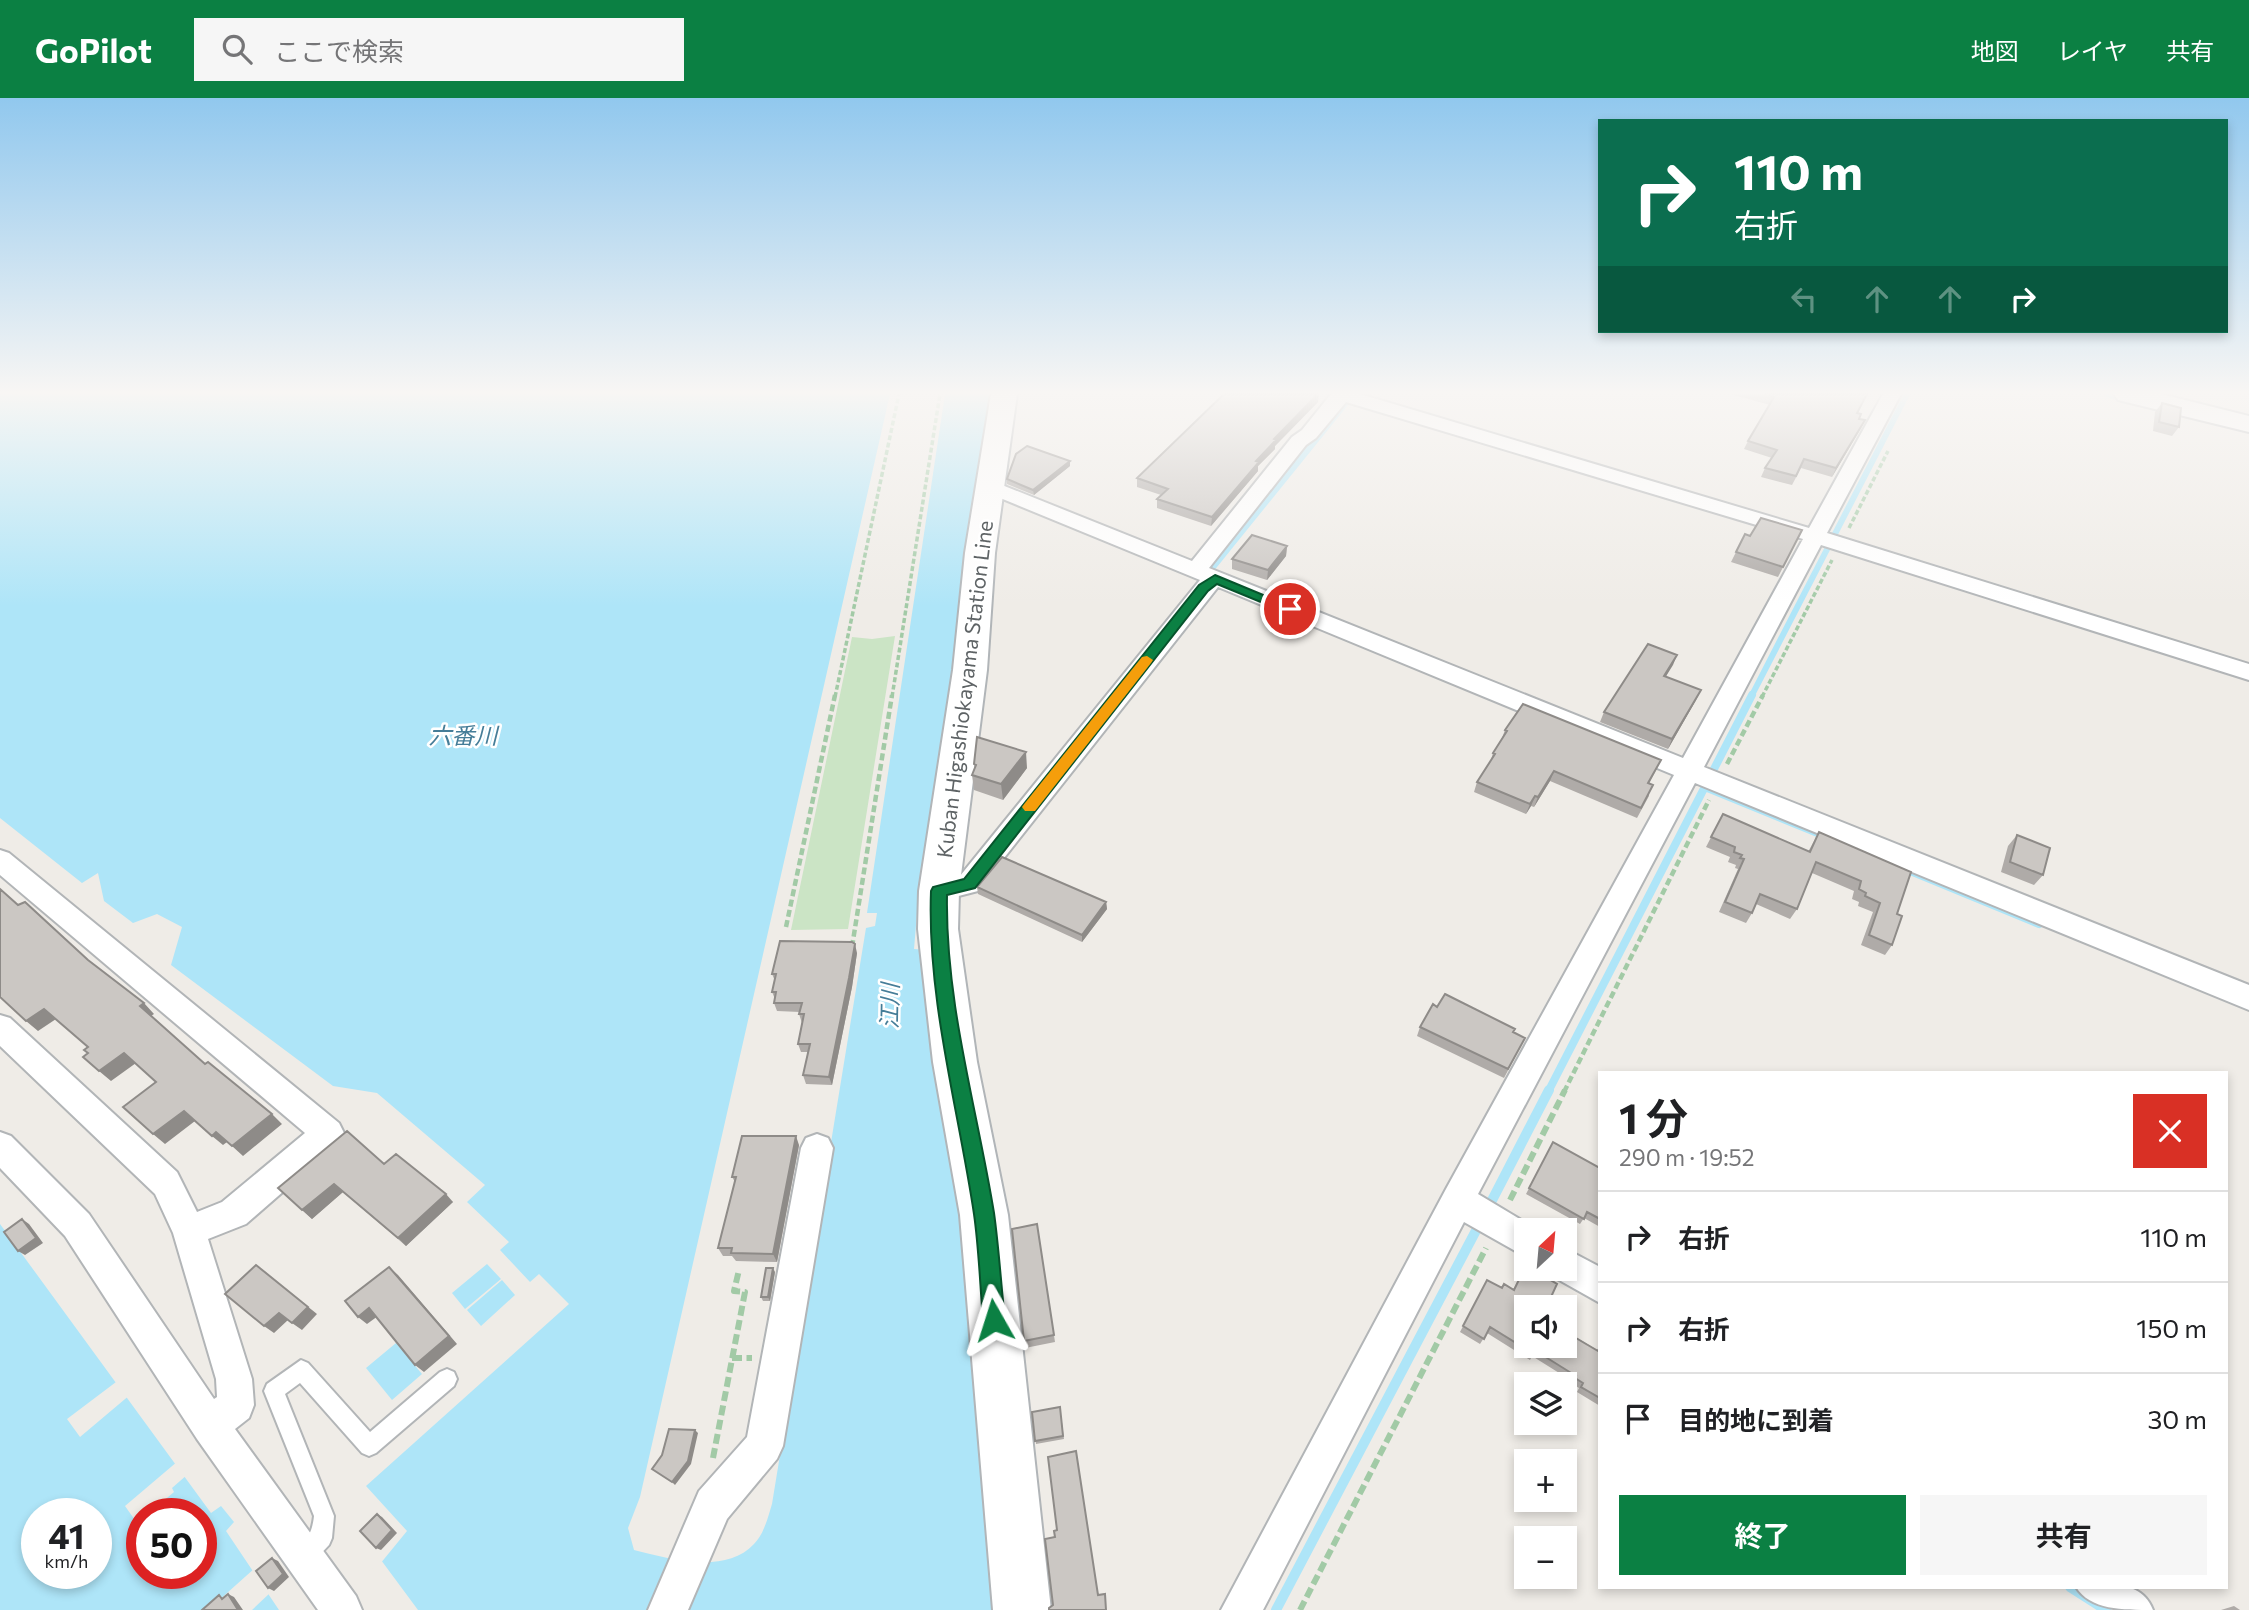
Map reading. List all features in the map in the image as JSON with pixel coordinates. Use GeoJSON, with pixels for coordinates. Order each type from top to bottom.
{"type":"FeatureCollection","features":[{"type":"Feature","properties":{"kind":"main road","name":"Kuban Higashiokayama Station Line"},"geometry":{"type":"LineString","coordinates":[[993,465],[980,553],[970,670],[939,891],[938,929],[955,1062],[984,1215],[1022,1610]]}},
{"type":"Feature","properties":{"kind":"street"},"geometry":{"type":"LineString","coordinates":[[939,891],[969,884],[1195,599],[1206,575],[1283,465]]}},
{"type":"Feature","properties":{"kind":"street"},"geometry":{"type":"LineString","coordinates":[[1574,465],[2249,672]]}},
{"type":"Feature","properties":{"kind":"street"},"geometry":{"type":"LineString","coordinates":[[1241,1610],[1490,1219],[1707,781],[1830,541],[1862,465]]}},
{"type":"Feature","properties":{"kind":"street"},"geometry":{"type":"LineString","coordinates":[[990,487],[1707,781],[2249,998]]}},
{"type":"Feature","properties":{"kind":"street"},"geometry":{"type":"LineString","coordinates":[[0,860],[328,1133],[234,1213],[189,1231]]}},
{"type":"Feature","properties":{"kind":"street"},"geometry":{"type":"LineString","coordinates":[[0,1027],[166,1183],[189,1231],[234,1379],[236,1405],[210,1426]]}},
{"type":"Feature","properties":{"kind":"street"},"geometry":{"type":"LineString","coordinates":[[0,1146],[77,1225],[210,1426],[340,1606]]}},
{"type":"Feature","properties":{"kind":"street"},"geometry":{"type":"LineString","coordinates":[[668,1610],[713,1505],[764,1446],[817,1148]]}},
{"type":"Feature","properties":{"kind":"street"},"geometry":{"type":"LineString","coordinates":[[1577,1272],[1598,1285]]}},
{"type":"Feature","properties":{"kind":"street"},"geometry":{"type":"LineString","coordinates":[[2099,1589],[2133,1610]]}},
{"type":"Feature","properties":{"kind":"lane"},"geometry":{"type":"LineString","coordinates":[[304,1557],[322,1538],[324,1516],[274,1391],[301,1370],[369,1447],[447,1379]]}},
{"type":"Feature","properties":{"kind":"path"},"geometry":{"type":"LineString","coordinates":[[786,927],[885,465]]}},
{"type":"Feature","properties":{"kind":"path"},"geometry":{"type":"LineString","coordinates":[[852,950],[929,465]]}},
{"type":"Feature","properties":{"kind":"path"},"geometry":{"type":"LineString","coordinates":[[1300,1610],[1409,1396],[1490,1219],[1707,781],[1830,541],[1878,465]]}},
{"type":"Feature","properties":{"kind":"path"},"geometry":{"type":"LineString","coordinates":[[724,1492],[712,1456],[746,1292],[734,1292],[740,1270]]}},
{"type":"Feature","properties":{"kind":"green space"},"geometry":{"type":"Polygon","coordinates":[[[895,636],[848,929],[791,930],[852,637],[872,639],[895,636]]]}},
{"type":"Feature","properties":{"kind":"water","name":"六番川"},"geometry":{"type":"Polygon","coordinates":[[[0,465],[874,465],[640,1497],[628,1528],[634,1550],[664,1557],[713,1562],[742,1554],[760,1535],[772,1504],[866,928],[875,926],[877,913],[867,913],[934,465],[983,465],[929,866],[921,866],[914,949],[927,950],[954,1149],[1000,1610],[332,1610],[380,1564],[407,1531],[366,1486],[569,1304],[539,1274],[530,1282],[500,1250],[509,1242],[467,1202],[485,1185],[377,1093],[333,1086],[171,965],[182,927],[157,914],[133,923],[104,901],[98,873],[82,883],[0,818],[0,465]]]}},
{"type":"Feature","properties":{"kind":"water"},"geometry":{"type":"Polygon","coordinates":[[[0,1224],[200,1498],[126,1498],[126,1589],[217,1589],[217,1509],[221,1506],[234,1522],[226,1531],[279,1610],[0,1610],[0,1224]]]}},
{"type":"Feature","properties":{"kind":"water"},"geometry":{"type":"Polygon","coordinates":[[[487,1264],[501,1279],[465,1309],[452,1293],[487,1264]]]}},
{"type":"Feature","properties":{"kind":"water"},"geometry":{"type":"Polygon","coordinates":[[[502,1280],[515,1295],[481,1326],[467,1310],[502,1280]]]}},
{"type":"Feature","properties":{"kind":"water"},"geometry":{"type":"Polygon","coordinates":[[[396,1343],[422,1374],[392,1400],[366,1368],[396,1343]]]}},
{"type":"Feature","properties":{"kind":"pier"},"geometry":{"type":"Polygon","coordinates":[[[120,1379],[131,1394],[80,1437],[67,1419],[120,1379]]]}},
{"type":"Feature","properties":{"kind":"pier"},"geometry":{"type":"Polygon","coordinates":[[[178,1461],[188,1474],[172,1488],[174,1492],[167,1498],[134,1498],[178,1461]]]}},
{"type":"Feature","properties":{"kind":"pier"},"geometry":{"type":"Polygon","coordinates":[[[381,1560],[418,1610],[328,1610],[329,1609],[381,1560]]]}},
{"type":"Feature","properties":{"kind":"pier"},"geometry":{"type":"Polygon","coordinates":[[[255,1568],[271,1592],[252,1610],[208,1610],[255,1568]]]}},
{"type":"Feature","properties":{"kind":"building"},"geometry":{"type":"Polygon","coordinates":[[[1012,465],[1065,465],[1033,490],[1007,479],[1012,465]]]}},
{"type":"Feature","properties":{"kind":"building"},"geometry":{"type":"Polygon","coordinates":[[[1151,465],[1257,465],[1212,517],[1157,499],[1168,489],[1137,478],[1151,465]]]}},
{"type":"Feature","properties":{"kind":"building"},"geometry":{"type":"Polygon","coordinates":[[[1767,465],[1801,465],[1796,476],[1765,468],[1767,465]]]}},
{"type":"Feature","properties":{"kind":"building"},"geometry":{"type":"Polygon","coordinates":[[[1761,518],[1802,530],[1783,567],[1736,552],[1745,534],[1750,536],[1761,518]]]}},
{"type":"Feature","properties":{"kind":"building"},"geometry":{"type":"Polygon","coordinates":[[[1252,535],[1287,546],[1268,570],[1232,559],[1252,535]]]}},
{"type":"Feature","properties":{"kind":"building"},"geometry":{"type":"Polygon","coordinates":[[[1648,644],[1677,655],[1664,676],[1701,690],[1672,739],[1604,712],[1648,644]]]}},
{"type":"Feature","properties":{"kind":"building"},"geometry":{"type":"Polygon","coordinates":[[[1523,704],[1661,760],[1648,783],[1653,785],[1641,808],[1554,771],[1538,797],[1535,796],[1530,804],[1477,782],[1495,754],[1493,753],[1507,731],[1505,730],[1523,704]]]}},
{"type":"Feature","properties":{"kind":"building"},"geometry":{"type":"Polygon","coordinates":[[[977,737],[1026,752],[1001,784],[972,775],[976,765],[977,737]]]}},
{"type":"Feature","properties":{"kind":"building"},"geometry":{"type":"Polygon","coordinates":[[[1723,814],[1810,852],[1819,832],[1911,872],[1897,914],[1902,916],[1892,945],[1869,935],[1880,903],[1865,896],[1866,893],[1859,889],[1861,881],[1816,862],[1797,909],[1760,894],[1752,913],[1725,902],[1744,859],[1740,858],[1742,855],[1734,852],[1735,847],[1711,837],[1723,814]]]}},
{"type":"Feature","properties":{"kind":"building"},"geometry":{"type":"Polygon","coordinates":[[[2017,835],[2050,848],[2043,875],[2010,862],[2017,835]]]}},
{"type":"Feature","properties":{"kind":"building"},"geometry":{"type":"Polygon","coordinates":[[[1002,857],[1106,902],[1082,935],[977,887],[1002,857]]]}},
{"type":"Feature","properties":{"kind":"building"},"geometry":{"type":"Polygon","coordinates":[[[0,889],[18,905],[25,902],[88,960],[144,1003],[140,1006],[205,1064],[208,1062],[272,1114],[232,1146],[216,1132],[212,1136],[184,1111],[153,1134],[123,1107],[156,1082],[124,1053],[99,1071],[83,1057],[88,1053],[84,1050],[88,1047],[44,1009],[26,1021],[0,997],[0,889]]]}},
{"type":"Feature","properties":{"kind":"building"},"geometry":{"type":"Polygon","coordinates":[[[780,941],[855,944],[829,1077],[803,1075],[810,1044],[798,1044],[804,1014],[799,1014],[802,1003],[774,1003],[776,992],[772,992],[776,974],[772,974],[780,941]]]}},
{"type":"Feature","properties":{"kind":"building"},"geometry":{"type":"Polygon","coordinates":[[[1445,994],[1515,1029],[1513,1032],[1525,1038],[1508,1069],[1420,1027],[1433,1004],[1437,1007],[1445,994]]]}},
{"type":"Feature","properties":{"kind":"building"},"geometry":{"type":"Polygon","coordinates":[[[347,1131],[384,1164],[396,1154],[446,1194],[398,1238],[334,1184],[302,1210],[278,1188],[347,1131]]]}},
{"type":"Feature","properties":{"kind":"building"},"geometry":{"type":"Polygon","coordinates":[[[742,1136],[796,1136],[773,1254],[731,1253],[732,1248],[718,1248],[736,1177],[732,1177],[742,1136]]]}},
{"type":"Feature","properties":{"kind":"building"},"geometry":{"type":"Polygon","coordinates":[[[1553,1142],[1598,1167],[1598,1218],[1587,1212],[1584,1219],[1529,1188],[1553,1142]]]}},
{"type":"Feature","properties":{"kind":"building"},"geometry":{"type":"Polygon","coordinates":[[[22,1219],[36,1238],[18,1251],[4,1232],[22,1219]]]}},
{"type":"Feature","properties":{"kind":"building"},"geometry":{"type":"Polygon","coordinates":[[[1037,1224],[1054,1335],[1024,1341],[1012,1229],[1037,1224]]]}},
{"type":"Feature","properties":{"kind":"building"},"geometry":{"type":"Polygon","coordinates":[[[256,1265],[308,1307],[292,1323],[279,1313],[264,1326],[225,1294],[256,1265]]]}},
{"type":"Feature","properties":{"kind":"building"},"geometry":{"type":"Polygon","coordinates":[[[389,1267],[449,1336],[415,1365],[369,1308],[358,1317],[345,1301],[389,1267]]]}},
{"type":"Feature","properties":{"kind":"building"},"geometry":{"type":"Polygon","coordinates":[[[766,1268],[773,1268],[768,1297],[761,1297],[766,1268]]]}},
{"type":"Feature","properties":{"kind":"building"},"geometry":{"type":"Polygon","coordinates":[[[1487,1280],[1502,1288],[1504,1284],[1514,1290],[1518,1281],[1552,1281],[1557,1284],[1552,1295],[1514,1295],[1514,1342],[1490,1327],[1484,1339],[1463,1326],[1487,1280]]]}},
{"type":"Feature","properties":{"kind":"building"},"geometry":{"type":"Polygon","coordinates":[[[1577,1339],[1598,1351],[1598,1397],[1581,1387],[1583,1383],[1577,1379],[1577,1372],[1570,1372],[1547,1358],[1577,1358],[1577,1339]]]}},
{"type":"Feature","properties":{"kind":"building"},"geometry":{"type":"Polygon","coordinates":[[[1060,1407],[1063,1436],[1035,1441],[1032,1412],[1060,1407]]]}},
{"type":"Feature","properties":{"kind":"building"},"geometry":{"type":"Polygon","coordinates":[[[669,1429],[695,1430],[688,1461],[672,1482],[652,1469],[662,1455],[669,1429]]]}},
{"type":"Feature","properties":{"kind":"building"},"geometry":{"type":"Polygon","coordinates":[[[1076,1451],[1098,1595],[1105,1594],[1106,1610],[1049,1610],[1053,1605],[1045,1539],[1055,1537],[1054,1531],[1057,1530],[1048,1457],[1076,1451]]]}},
{"type":"Feature","properties":{"kind":"building"},"geometry":{"type":"Polygon","coordinates":[[[377,1514],[392,1530],[376,1548],[360,1531],[377,1514]]]}},
{"type":"Feature","properties":{"kind":"building"},"geometry":{"type":"Polygon","coordinates":[[[272,1558],[283,1574],[268,1588],[256,1571],[272,1558]]]}},
{"type":"Feature","properties":{"kind":"building"},"geometry":{"type":"Polygon","coordinates":[[[228,1594],[238,1610],[202,1610],[219,1595],[222,1599],[228,1594]]]}},
{"type":"Feature","properties":{"kind":"waterway"},"geometry":{"type":"LineString","coordinates":[[1205,577],[1296,465]]}},
{"type":"Feature","properties":{"kind":"waterway"},"geometry":{"type":"LineString","coordinates":[[1751,697],[1871,465]]}},
{"type":"Feature","properties":{"kind":"waterway"},"geometry":{"type":"LineString","coordinates":[[1548,1092],[1752,695]]}},
{"type":"Feature","properties":{"kind":"waterway"},"geometry":{"type":"LineString","coordinates":[[1705,787],[1825,836]]}},
{"type":"Feature","properties":{"kind":"waterway"},"geometry":{"type":"LineString","coordinates":[[1886,861],[2039,924]]}},
{"type":"Feature","properties":{"kind":"waterway"},"geometry":{"type":"LineString","coordinates":[[1487,1210],[1549,1090]]}},
{"type":"Feature","properties":{"kind":"waterway"},"geometry":{"type":"LineString","coordinates":[[1276,1610],[1481,1221]]}},
{"type":"Feature","properties":{"kind":"waterway"},"geometry":{"type":"LineString","coordinates":[[2073,1589],[2106,1610]]}},
{"type":"Feature","properties":{"kind":"slow traffic"},"geometry":{"type":"LineString","coordinates":[[1030,807],[1147,660]]}},
{"type":"Feature","properties":{"kind":"route"},"geometry":{"type":"LineString","coordinates":[[994,1320],[984,1215],[955,1062],[938,929],[939,891],[969,884],[1204,588],[1215,579],[1290,609]]}},
{"type":"Feature","properties":{"kind":"water label","name":"江川"},"geometry":{"type":"Point","coordinates":[889,1006]}}]}
